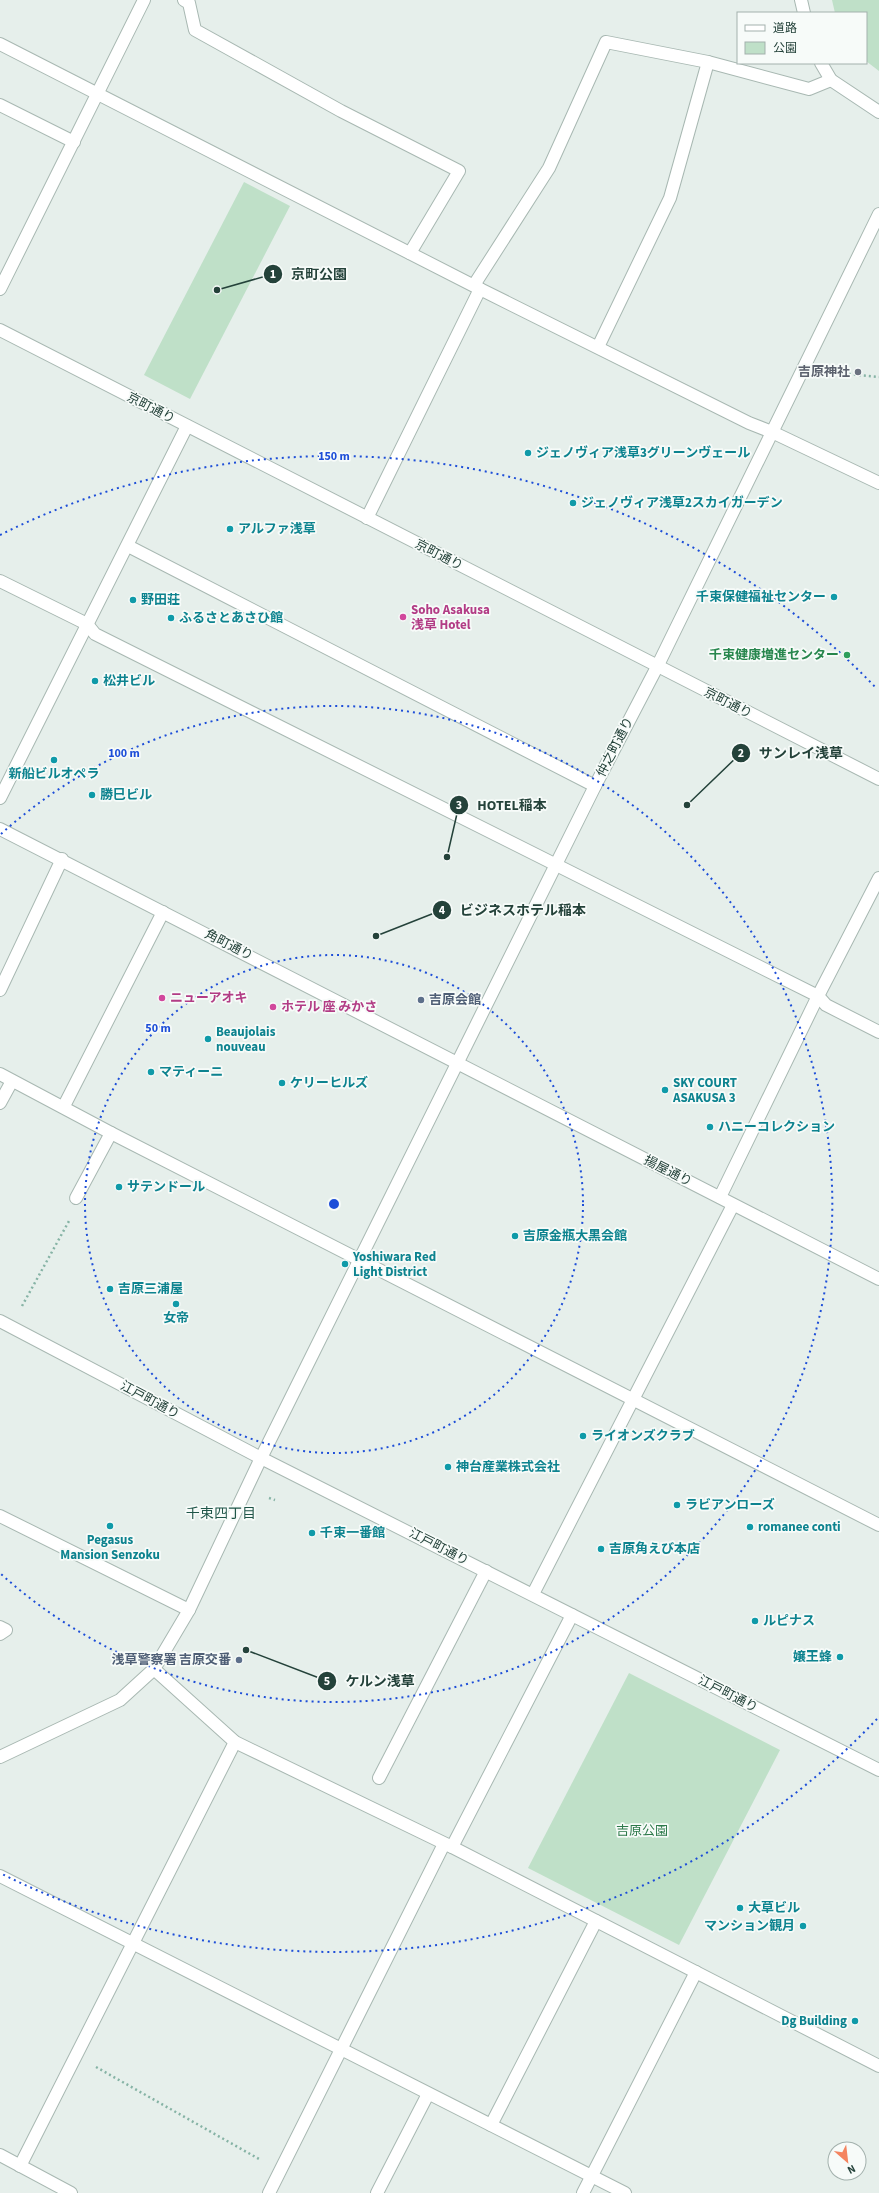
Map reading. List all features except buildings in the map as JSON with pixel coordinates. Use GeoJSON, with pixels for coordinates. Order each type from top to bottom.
{"type":"FeatureCollection","features":[{"type":"Feature","properties":{"kind":"street"},"geometry":{"type":"LineString","coordinates":[[0,288],[144,0]]}},
{"type":"Feature","properties":{"kind":"street"},"geometry":{"type":"LineString","coordinates":[[184,0],[189,3],[195,30],[340,111],[459,172],[410,253]]}},
{"type":"Feature","properties":{"kind":"street"},"geometry":{"type":"LineString","coordinates":[[801,0],[804,12]]}},
{"type":"Feature","properties":{"kind":"street"},"geometry":{"type":"LineString","coordinates":[[367,518],[477,287],[549,168],[606,42],[708,62],[809,89],[831,80]]}},
{"type":"Feature","properties":{"kind":"street"},"geometry":{"type":"LineString","coordinates":[[0,44],[598,348],[749,423],[772,432],[879,483]]}},
{"type":"Feature","properties":{"kind":"street"},"geometry":{"type":"LineString","coordinates":[[598,348],[670,198],[708,62]]}},
{"type":"Feature","properties":{"kind":"street"},"geometry":{"type":"LineString","coordinates":[[822,64],[831,80],[879,112]]}},
{"type":"Feature","properties":{"kind":"street"},"geometry":{"type":"LineString","coordinates":[[0,105],[74,142]]}},
{"type":"Feature","properties":{"kind":"street","name":"仲之町通り"},"geometry":{"type":"LineString","coordinates":[[0,1757],[120,1700],[154,1669],[189,1610],[261,1458],[361,1260],[457,1062],[595,786],[657,667],[879,214]]}},
{"type":"Feature","properties":{"kind":"street","name":"京町通り"},"geometry":{"type":"LineString","coordinates":[[0,330],[657,667],[879,779]]}},
{"type":"Feature","properties":{"kind":"street"},"geometry":{"type":"LineString","coordinates":[[0,798],[187,426]]}},
{"type":"Feature","properties":{"kind":"street"},"geometry":{"type":"LineString","coordinates":[[128,546],[595,786]]}},
{"type":"Feature","properties":{"kind":"street"},"geometry":{"type":"LineString","coordinates":[[0,581],[87,624],[95,634],[818,996],[826,1005],[879,1032]]}},
{"type":"Feature","properties":{"kind":"street","name":"角町通り"},"geometry":{"type":"LineString","coordinates":[[0,829],[62,859],[457,1062]]}},
{"type":"Feature","properties":{"kind":"street"},"geometry":{"type":"LineString","coordinates":[[0,990],[62,859]]}},
{"type":"Feature","properties":{"kind":"street"},"geometry":{"type":"LineString","coordinates":[[720,1197],[818,996],[879,878]]}},
{"type":"Feature","properties":{"kind":"street"},"geometry":{"type":"LineString","coordinates":[[64,1106],[163,912]]}},
{"type":"Feature","properties":{"kind":"street","name":"揚屋通り"},"geometry":{"type":"LineString","coordinates":[[457,1062],[879,1280]]}},
{"type":"Feature","properties":{"kind":"street"},"geometry":{"type":"LineString","coordinates":[[0,1074],[64,1106],[111,1133],[633,1398],[879,1525]]}},
{"type":"Feature","properties":{"kind":"street"},"geometry":{"type":"LineString","coordinates":[[0,1103],[12,1081]]}},
{"type":"Feature","properties":{"kind":"street"},"geometry":{"type":"LineString","coordinates":[[76,1198],[111,1133]]}},
{"type":"Feature","properties":{"kind":"street"},"geometry":{"type":"LineString","coordinates":[[534,1594],[733,1204]]}},
{"type":"Feature","properties":{"kind":"street","name":"江戸町通り"},"geometry":{"type":"LineString","coordinates":[[5,1324],[261,1458],[534,1594],[572,1615],[879,1770]]}},
{"type":"Feature","properties":{"kind":"street"},"geometry":{"type":"LineString","coordinates":[[0,1516],[189,1610]]}},
{"type":"Feature","properties":{"kind":"street"},"geometry":{"type":"LineString","coordinates":[[379,1778],[486,1571]]}},
{"type":"Feature","properties":{"kind":"street"},"geometry":{"type":"LineString","coordinates":[[269,2193],[448,1846],[572,1615]]}},
{"type":"Feature","properties":{"kind":"street"},"geometry":{"type":"LineString","coordinates":[[0,1627],[6,1630],[0,1634]]}},
{"type":"Feature","properties":{"kind":"street"},"geometry":{"type":"LineString","coordinates":[[154,1669],[235,1742],[448,1846],[879,2066]]}},
{"type":"Feature","properties":{"kind":"street"},"geometry":{"type":"LineString","coordinates":[[20,2166],[235,1742]]}},
{"type":"Feature","properties":{"kind":"street"},"geometry":{"type":"LineString","coordinates":[[0,1876],[133,1945],[625,2193]]}},
{"type":"Feature","properties":{"kind":"street"},"geometry":{"type":"LineString","coordinates":[[491,2125],[596,1921]]}},
{"type":"Feature","properties":{"kind":"street"},"geometry":{"type":"LineString","coordinates":[[583,2193],[696,1972]]}},
{"type":"Feature","properties":{"kind":"street"},"geometry":{"type":"LineString","coordinates":[[377,2193],[428,2094]]}},
{"type":"Feature","properties":{"kind":"street"},"geometry":{"type":"LineString","coordinates":[[0,2155],[71,2193]]}},
{"type":"Feature","properties":{"kind":"path"},"geometry":{"type":"LineString","coordinates":[[828,372],[879,378]]}},
{"type":"Feature","properties":{"kind":"path"},"geometry":{"type":"LineString","coordinates":[[5,1324],[75,1210],[76,1198]]}},
{"type":"Feature","properties":{"kind":"path"},"geometry":{"type":"LineString","coordinates":[[77,2056],[280,2170]]}},
{"type":"Feature","properties":{"kind":"green space"},"geometry":{"type":"Polygon","coordinates":[[[832,0],[879,0],[879,71],[867,62],[867,12],[835,12],[832,0]]]}},
{"type":"Feature","properties":{"kind":"green space"},"geometry":{"type":"Polygon","coordinates":[[[244,182],[290,206],[190,399],[144,375],[244,182]]]}},
{"type":"Feature","properties":{"kind":"green space","name":"吉原公園"},"geometry":{"type":"Polygon","coordinates":[[[629,1673],[780,1750],[679,1945],[528,1868],[629,1673]]]}},
{"type":"Feature","properties":{"kind":"place","name":"京町公園"},"geometry":{"type":"Point","coordinates":[217,290]}},
{"type":"Feature","properties":{"kind":"place","name":"吉原神社"},"geometry":{"type":"Point","coordinates":[858,372]}},
{"type":"Feature","properties":{"kind":"place","name":"ジェノヴィア浅草3グリーンヴェール"},"geometry":{"type":"Point","coordinates":[528,453]}},
{"type":"Feature","properties":{"kind":"place","name":"ジェノヴィア浅草2スカイガーデン"},"geometry":{"type":"Point","coordinates":[573,503]}},
{"type":"Feature","properties":{"kind":"place","name":"アルファ浅草"},"geometry":{"type":"Point","coordinates":[230,529]}},
{"type":"Feature","properties":{"kind":"place","name":"千束保健福祉センター"},"geometry":{"type":"Point","coordinates":[834,597]}},
{"type":"Feature","properties":{"kind":"place","name":"野田荘"},"geometry":{"type":"Point","coordinates":[133,600]}},
{"type":"Feature","properties":{"kind":"place","name":"Soho Asakusa 浅草 Hotel"},"geometry":{"type":"Point","coordinates":[403,617]}},
{"type":"Feature","properties":{"kind":"place","name":"ふるさとあさひ館"},"geometry":{"type":"Point","coordinates":[171,618]}},
{"type":"Feature","properties":{"kind":"place","name":"千束健康増進センター"},"geometry":{"type":"Point","coordinates":[847,655]}},
{"type":"Feature","properties":{"kind":"place","name":"松井ビル"},"geometry":{"type":"Point","coordinates":[95,681]}},
{"type":"Feature","properties":{"kind":"place","name":"新船ビルオペラ"},"geometry":{"type":"Point","coordinates":[54,760]}},
{"type":"Feature","properties":{"kind":"place","name":"勝巳ビル"},"geometry":{"type":"Point","coordinates":[92,795]}},
{"type":"Feature","properties":{"kind":"place","name":"サンレイ浅草"},"geometry":{"type":"Point","coordinates":[687,805]}},
{"type":"Feature","properties":{"kind":"place","name":"HOTEL稲本"},"geometry":{"type":"Point","coordinates":[447,857]}},
{"type":"Feature","properties":{"kind":"place","name":"ビジネスホテル稲本"},"geometry":{"type":"Point","coordinates":[376,936]}},
{"type":"Feature","properties":{"kind":"place","name":"ニューアオキ"},"geometry":{"type":"Point","coordinates":[162,998]}},
{"type":"Feature","properties":{"kind":"place","name":"吉原会館"},"geometry":{"type":"Point","coordinates":[421,1000]}},
{"type":"Feature","properties":{"kind":"place","name":"ホテル 座 みかさ"},"geometry":{"type":"Point","coordinates":[273,1007]}},
{"type":"Feature","properties":{"kind":"place","name":"Beaujolais nouveau"},"geometry":{"type":"Point","coordinates":[208,1039]}},
{"type":"Feature","properties":{"kind":"place","name":"マティーニ"},"geometry":{"type":"Point","coordinates":[151,1072]}},
{"type":"Feature","properties":{"kind":"place","name":"ケリーヒルズ"},"geometry":{"type":"Point","coordinates":[282,1083]}},
{"type":"Feature","properties":{"kind":"place","name":"SKY COURT ASAKUSA 3"},"geometry":{"type":"Point","coordinates":[665,1090]}},
{"type":"Feature","properties":{"kind":"place","name":"ハニーコレクション"},"geometry":{"type":"Point","coordinates":[710,1127]}},
{"type":"Feature","properties":{"kind":"place","name":"サテンドール"},"geometry":{"type":"Point","coordinates":[119,1187]}},
{"type":"Feature","properties":{"kind":"place","name":"吉原金瓶大黒会館"},"geometry":{"type":"Point","coordinates":[515,1236]}},
{"type":"Feature","properties":{"kind":"place","name":"Yoshiwara Red Light District"},"geometry":{"type":"Point","coordinates":[345,1264]}},
{"type":"Feature","properties":{"kind":"place","name":"吉原三浦屋"},"geometry":{"type":"Point","coordinates":[110,1289]}},
{"type":"Feature","properties":{"kind":"place","name":"女帝"},"geometry":{"type":"Point","coordinates":[176,1304]}},
{"type":"Feature","properties":{"kind":"place","name":"ライオンズクラブ"},"geometry":{"type":"Point","coordinates":[583,1436]}},
{"type":"Feature","properties":{"kind":"place","name":"神台産業株式会社"},"geometry":{"type":"Point","coordinates":[448,1467]}},
{"type":"Feature","properties":{"kind":"place","name":"ラビアンローズ"},"geometry":{"type":"Point","coordinates":[677,1505]}},
{"type":"Feature","properties":{"kind":"place","name":"Pegasus Mansion Senzoku"},"geometry":{"type":"Point","coordinates":[110,1526]}},
{"type":"Feature","properties":{"kind":"place","name":"romanee conti"},"geometry":{"type":"Point","coordinates":[750,1527]}},
{"type":"Feature","properties":{"kind":"place","name":"千束一番館"},"geometry":{"type":"Point","coordinates":[312,1533]}},
{"type":"Feature","properties":{"kind":"place","name":"吉原角えび本店"},"geometry":{"type":"Point","coordinates":[601,1549]}},
{"type":"Feature","properties":{"kind":"place","name":"ルピナス"},"geometry":{"type":"Point","coordinates":[755,1621]}},
{"type":"Feature","properties":{"kind":"place","name":"ケルン浅草"},"geometry":{"type":"Point","coordinates":[246,1650]}},
{"type":"Feature","properties":{"kind":"place","name":"嬢王蜂"},"geometry":{"type":"Point","coordinates":[840,1657]}},
{"type":"Feature","properties":{"kind":"place","name":"浅草警察署 吉原交番"},"geometry":{"type":"Point","coordinates":[239,1660]}},
{"type":"Feature","properties":{"kind":"place","name":"大草ビル"},"geometry":{"type":"Point","coordinates":[740,1908]}},
{"type":"Feature","properties":{"kind":"place","name":"マンション観月"},"geometry":{"type":"Point","coordinates":[803,1926]}},
{"type":"Feature","properties":{"kind":"place","name":"Dg Building"},"geometry":{"type":"Point","coordinates":[855,2021]}},
{"type":"Feature","properties":{"kind":"district","name":"千束四丁目"},"geometry":{"type":"Point","coordinates":[221,1514]}}]}
